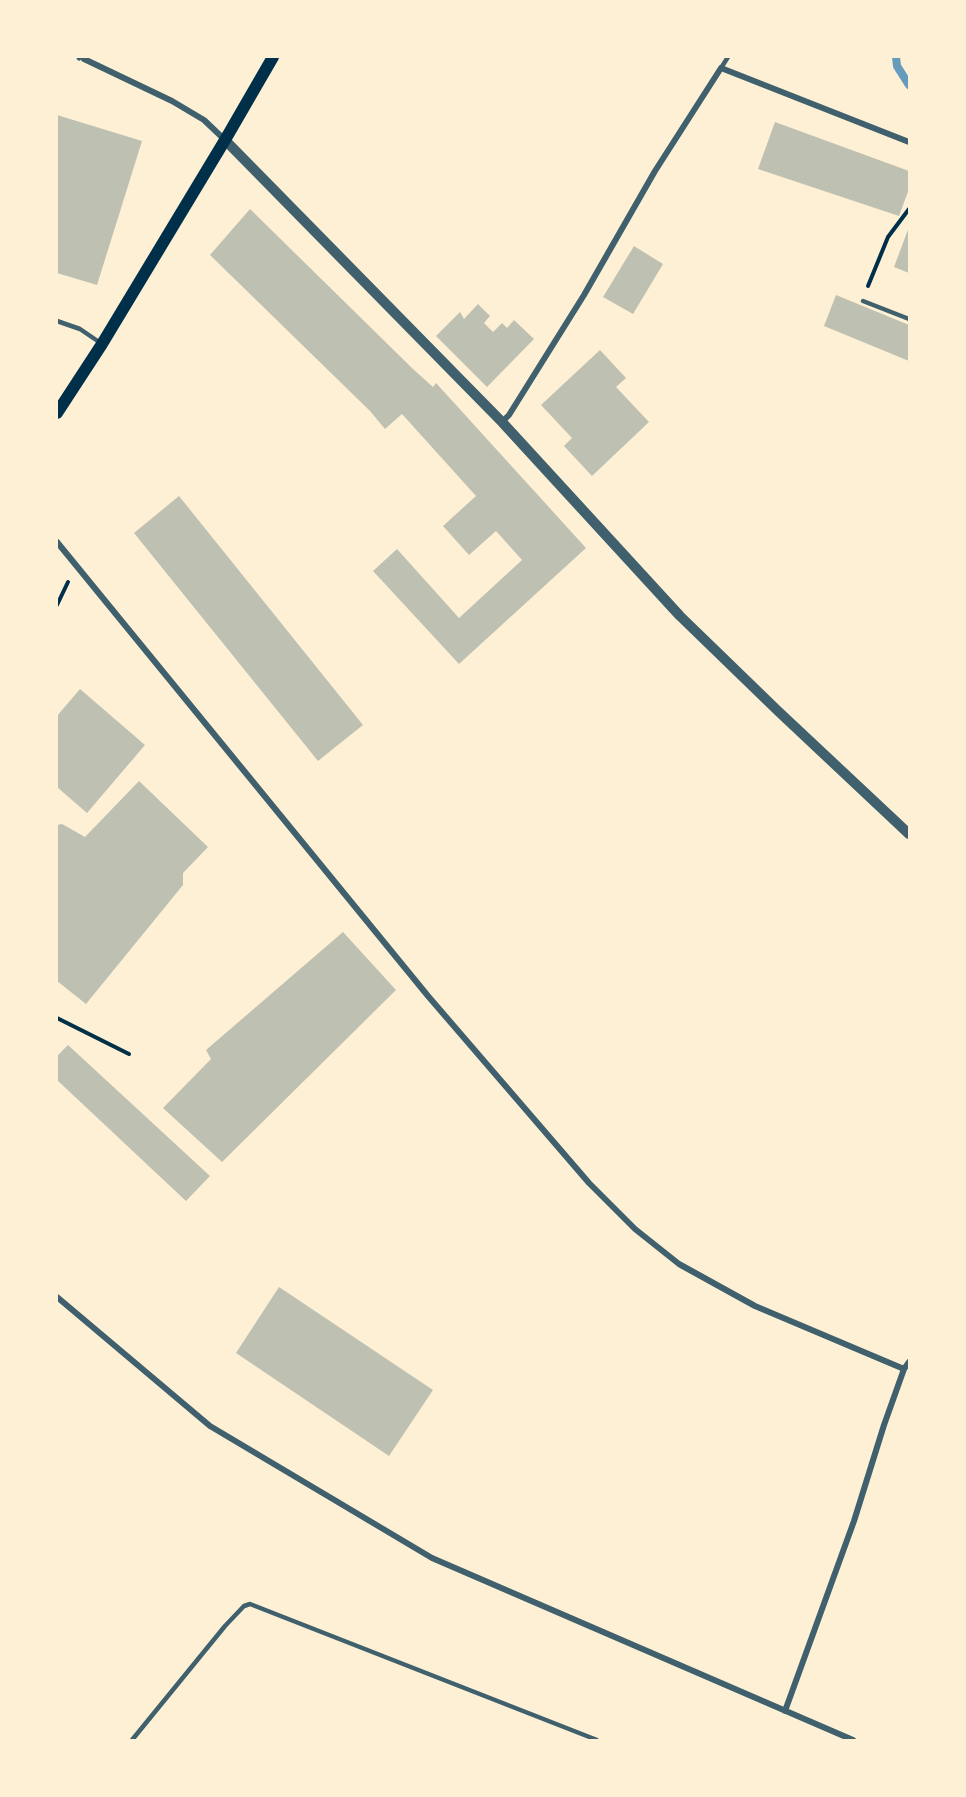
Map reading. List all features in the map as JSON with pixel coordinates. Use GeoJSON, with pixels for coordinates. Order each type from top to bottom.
{"type":"FeatureCollection","features":[{"type":"Feature","properties":{"kind":"main road"},"geometry":{"type":"LineString","coordinates":[[57,413],[102,344],[273,57]]}},
{"type":"Feature","properties":{"kind":"street"},"geometry":{"type":"LineString","coordinates":[[80,58],[171,101],[204,120],[502,422],[680,616],[909,834]]}},
{"type":"Feature","properties":{"kind":"street"},"geometry":{"type":"LineString","coordinates":[[502,422],[584,295],[655,171],[721,68],[909,142]]}},
{"type":"Feature","properties":{"kind":"street"},"geometry":{"type":"LineString","coordinates":[[57,542],[428,996],[582,1175],[635,1229],[679,1264],[755,1306],[904,1369]]}},
{"type":"Feature","properties":{"kind":"street"},"geometry":{"type":"LineString","coordinates":[[57,1297],[210,1426],[432,1558],[843,1738],[853,1740]]}},
{"type":"Feature","properties":{"kind":"street"},"geometry":{"type":"LineString","coordinates":[[785,1711],[854,1521],[884,1425],[904,1369],[909,1362]]}},
{"type":"Feature","properties":{"kind":"lane"},"geometry":{"type":"LineString","coordinates":[[721,68],[728,57]]}},
{"type":"Feature","properties":{"kind":"lane"},"geometry":{"type":"LineString","coordinates":[[863,301],[909,319]]}},
{"type":"Feature","properties":{"kind":"lane"},"geometry":{"type":"LineString","coordinates":[[57,321],[80,329],[102,344]]}},
{"type":"Feature","properties":{"kind":"lane"},"geometry":{"type":"LineString","coordinates":[[132,1740],[225,1626],[244,1606],[250,1604],[597,1740]]}},
{"type":"Feature","properties":{"kind":"path"},"geometry":{"type":"LineString","coordinates":[[863,301],[888,237],[909,209]]}},
{"type":"Feature","properties":{"kind":"path"},"geometry":{"type":"LineString","coordinates":[[57,605],[76,565]]}},
{"type":"Feature","properties":{"kind":"path"},"geometry":{"type":"LineString","coordinates":[[57,1018],[129,1054]]}},
{"type":"Feature","properties":{"kind":"building"},"geometry":{"type":"Polygon","coordinates":[[[57,115],[142,141],[97,285],[57,273],[57,115]]]}},
{"type":"Feature","properties":{"kind":"building"},"geometry":{"type":"Polygon","coordinates":[[[775,122],[909,171],[909,189],[899,216],[758,169],[775,122]]]}},
{"type":"Feature","properties":{"kind":"building"},"geometry":{"type":"Polygon","coordinates":[[[250,209],[413,369],[433,387],[436,383],[586,548],[459,664],[373,571],[397,549],[459,618],[522,560],[496,531],[469,555],[443,526],[476,496],[402,414],[385,429],[370,411],[210,255],[250,209]]]}},
{"type":"Feature","properties":{"kind":"building"},"geometry":{"type":"Polygon","coordinates":[[[909,227],[909,273],[894,267],[909,227]]]}},
{"type":"Feature","properties":{"kind":"building"},"geometry":{"type":"Polygon","coordinates":[[[634,246],[663,264],[633,314],[603,297],[634,246]]]}},
{"type":"Feature","properties":{"kind":"building"},"geometry":{"type":"Polygon","coordinates":[[[836,295],[909,325],[909,361],[824,326],[836,295]]]}},
{"type":"Feature","properties":{"kind":"building"},"geometry":{"type":"Polygon","coordinates":[[[478,304],[490,316],[484,323],[493,332],[502,323],[507,328],[514,320],[534,339],[487,387],[436,336],[460,312],[464,319],[478,304]]]}},
{"type":"Feature","properties":{"kind":"building"},"geometry":{"type":"Polygon","coordinates":[[[600,350],[626,378],[616,387],[649,422],[592,476],[564,446],[572,438],[541,405],[600,350]]]}},
{"type":"Feature","properties":{"kind":"building"},"geometry":{"type":"Polygon","coordinates":[[[179,496],[363,725],[318,761],[134,533],[179,496]]]}},
{"type":"Feature","properties":{"kind":"building"},"geometry":{"type":"Polygon","coordinates":[[[80,689],[145,745],[87,813],[57,787],[57,716],[80,689]]]}},
{"type":"Feature","properties":{"kind":"building"},"geometry":{"type":"Polygon","coordinates":[[[139,781],[208,847],[183,873],[183,885],[86,1004],[57,981],[57,825],[62,824],[85,837],[139,781]]]}},
{"type":"Feature","properties":{"kind":"building"},"geometry":{"type":"Polygon","coordinates":[[[343,932],[396,990],[222,1162],[163,1108],[211,1059],[206,1050],[343,932]]]}},
{"type":"Feature","properties":{"kind":"building"},"geometry":{"type":"Polygon","coordinates":[[[68,1045],[210,1176],[186,1201],[57,1080],[57,1056],[68,1045]]]}},
{"type":"Feature","properties":{"kind":"building"},"geometry":{"type":"Polygon","coordinates":[[[279,1287],[433,1390],[389,1456],[236,1353],[279,1287]]]}},
{"type":"Feature","properties":{"kind":"waterway"},"geometry":{"type":"LineString","coordinates":[[896,57],[897,66],[909,85]]}}]}
